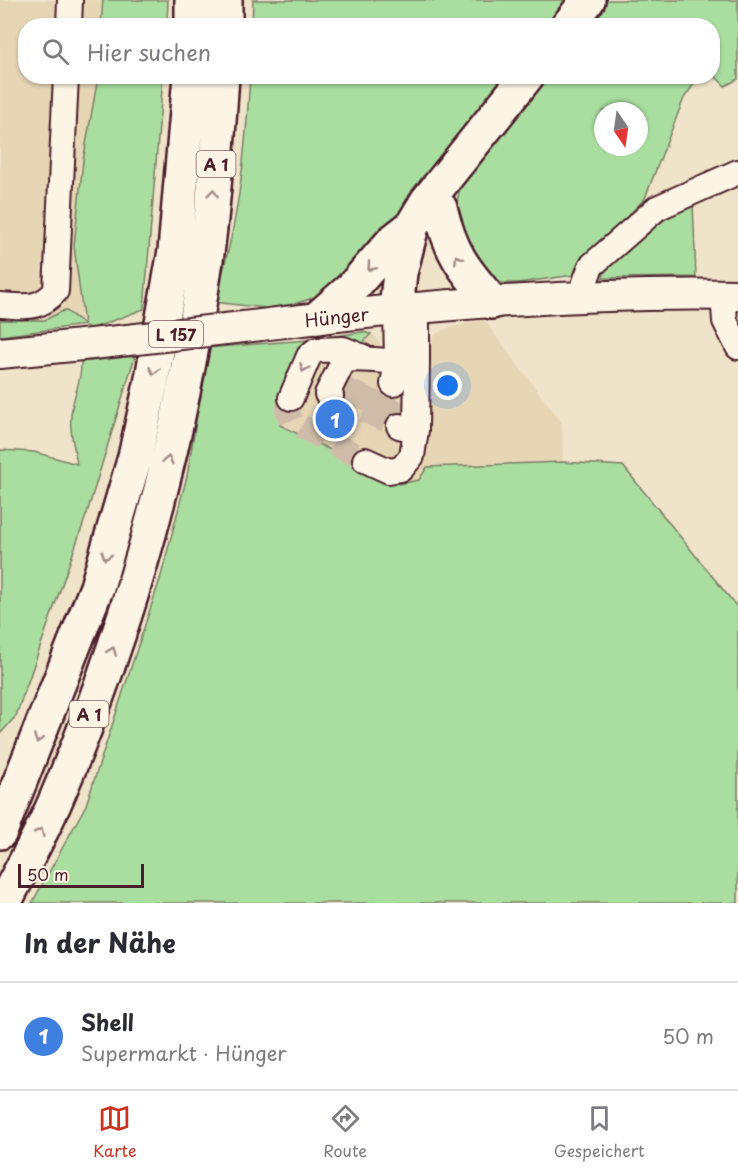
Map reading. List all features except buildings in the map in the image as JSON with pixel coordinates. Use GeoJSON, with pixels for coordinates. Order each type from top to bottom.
{"type":"FeatureCollection","features":[{"type":"Feature","properties":{"kind":"highway"},"geometry":{"type":"LineString","coordinates":[[192,0],[192,18]]}},
{"type":"Feature","properties":{"kind":"highway"},"geometry":{"type":"LineString","coordinates":[[225,0],[225,18]]}},
{"type":"Feature","properties":{"kind":"highway"},"geometry":{"type":"LineString","coordinates":[[574,18],[588,0]]}},
{"type":"Feature","properties":{"kind":"highway","name":"A 1"},"geometry":{"type":"LineString","coordinates":[[0,832],[97,587],[132,468],[151,384],[175,251],[189,84]]}},
{"type":"Feature","properties":{"kind":"highway","name":"A 1"},"geometry":{"type":"LineString","coordinates":[[4,903],[56,799],[83,730],[122,623],[154,517],[178,414],[207,252],[221,84]]}},
{"type":"Feature","properties":{"kind":"highway"},"geometry":{"type":"LineString","coordinates":[[406,307],[400,273],[412,226],[428,201],[522,84]]}},
{"type":"Feature","properties":{"kind":"highway"},"geometry":{"type":"LineString","coordinates":[[406,307],[417,288],[440,208],[463,157]]}},
{"type":"Feature","properties":{"kind":"highway"},"geometry":{"type":"LineString","coordinates":[[440,208],[450,247],[458,261],[492,302]]}},
{"type":"Feature","properties":{"kind":"highway"},"geometry":{"type":"LineString","coordinates":[[319,317],[352,288],[393,241],[412,226]]}},
{"type":"Feature","properties":{"kind":"main road","name":"Hünger"},"geometry":{"type":"LineString","coordinates":[[0,353],[406,307],[584,296],[730,295]]}},
{"type":"Feature","properties":{"kind":"street"},"geometry":{"type":"LineString","coordinates":[[69,18],[70,0]]}},
{"type":"Feature","properties":{"kind":"street"},"geometry":{"type":"LineString","coordinates":[[0,305],[30,307],[45,303],[56,291],[66,84]]}},
{"type":"Feature","properties":{"kind":"street"},"geometry":{"type":"LineString","coordinates":[[584,296],[585,282],[591,266],[657,208],[738,172]]}},
{"type":"Feature","properties":{"kind":"street"},"geometry":{"type":"LineString","coordinates":[[730,295],[726,321],[738,347]]}},
{"type":"Feature","properties":{"kind":"street"},"geometry":{"type":"LineString","coordinates":[[366,460],[389,471],[401,469],[408,464],[407,428],[391,371],[406,307]]}},
{"type":"Feature","properties":{"kind":"street"},"geometry":{"type":"LineString","coordinates":[[291,398],[309,356],[316,350],[343,349],[391,371]]}},
{"type":"Feature","properties":{"kind":"street"},"geometry":{"type":"LineString","coordinates":[[332,396],[327,394],[344,360],[391,371]]}},
{"type":"Feature","properties":{"kind":"shaded area"},"geometry":{"type":"Polygon","coordinates":[[[0,0],[103,0],[102,18],[18,18],[18,84],[97,84],[83,161],[74,246],[84,325],[0,336],[0,0]]]}},
{"type":"Feature","properties":{"kind":"shaded area"},"geometry":{"type":"Polygon","coordinates":[[[484,320],[562,423],[563,462],[428,467],[419,480],[399,484],[280,425],[257,393],[272,341],[308,340],[363,332],[374,335],[381,346],[430,341],[437,333],[450,327],[484,320]]]}},
{"type":"Feature","properties":{"kind":"green space"},"geometry":{"type":"Polygon","coordinates":[[[103,0],[168,0],[167,18],[102,18],[103,0]]]}},
{"type":"Feature","properties":{"kind":"green space"},"geometry":{"type":"Polygon","coordinates":[[[253,0],[573,0],[559,18],[252,18],[253,0]]]}},
{"type":"Feature","properties":{"kind":"green space"},"geometry":{"type":"Polygon","coordinates":[[[602,0],[738,0],[738,79],[725,86],[720,81],[720,18],[588,18],[602,0]]]}},
{"type":"Feature","properties":{"kind":"green space"},"geometry":{"type":"Polygon","coordinates":[[[97,84],[162,84],[144,309],[96,327],[89,328],[84,325],[0,336],[0,320],[45,320],[65,310],[84,324],[74,246],[83,161],[97,84]]]}},
{"type":"Feature","properties":{"kind":"green space"},"geometry":{"type":"Polygon","coordinates":[[[250,84],[506,84],[424,188],[334,291],[294,304],[266,308],[214,302],[235,218],[246,135],[250,84]]]}},
{"type":"Feature","properties":{"kind":"green space"},"geometry":{"type":"Polygon","coordinates":[[[536,84],[694,84],[684,98],[645,198],[574,275],[518,283],[495,283],[478,273],[455,210],[461,184],[536,84]]]}},
{"type":"Feature","properties":{"kind":"green space"},"geometry":{"type":"Polygon","coordinates":[[[693,202],[696,277],[603,278],[607,269],[628,247],[656,225],[693,202]]]}},
{"type":"Feature","properties":{"kind":"green space"},"geometry":{"type":"Polygon","coordinates":[[[363,332],[371,334],[365,340],[364,347],[304,352],[277,404],[280,425],[399,484],[419,480],[427,467],[563,462],[623,466],[738,608],[738,903],[32,903],[86,805],[161,576],[187,476],[202,385],[205,348],[308,340],[363,332]]]}},
{"type":"Feature","properties":{"kind":"green space"},"geometry":{"type":"Polygon","coordinates":[[[135,356],[87,513],[16,716],[0,734],[0,450],[34,452],[77,464],[71,415],[81,362],[135,356]]]}},
{"type":"Feature","properties":{"kind":"tunnel"},"geometry":{"type":"LineString","coordinates":[[346,403],[361,369]]}},
{"type":"Feature","properties":{"kind":"tunnel"},"geometry":{"type":"LineString","coordinates":[[362,410],[377,377]]}},
{"type":"Feature","properties":{"kind":"tunnel"},"geometry":{"type":"LineString","coordinates":[[379,418],[393,384]]}},
{"type":"Feature","properties":{"kind":"tunnel"},"geometry":{"type":"LineString","coordinates":[[394,424],[409,392]]}},
{"type":"Feature","properties":{"kind":"tunnel"},"geometry":{"type":"LineString","coordinates":[[331,396],[399,426]]}},
{"type":"Feature","properties":{"kind":"tunnel"},"geometry":{"type":"LineString","coordinates":[[291,398],[287,410],[291,421],[365,460]]}},
{"type":"Feature","properties":{"kind":"place","name":"Shell"},"geometry":{"type":"Point","coordinates":[335,419]}}]}
